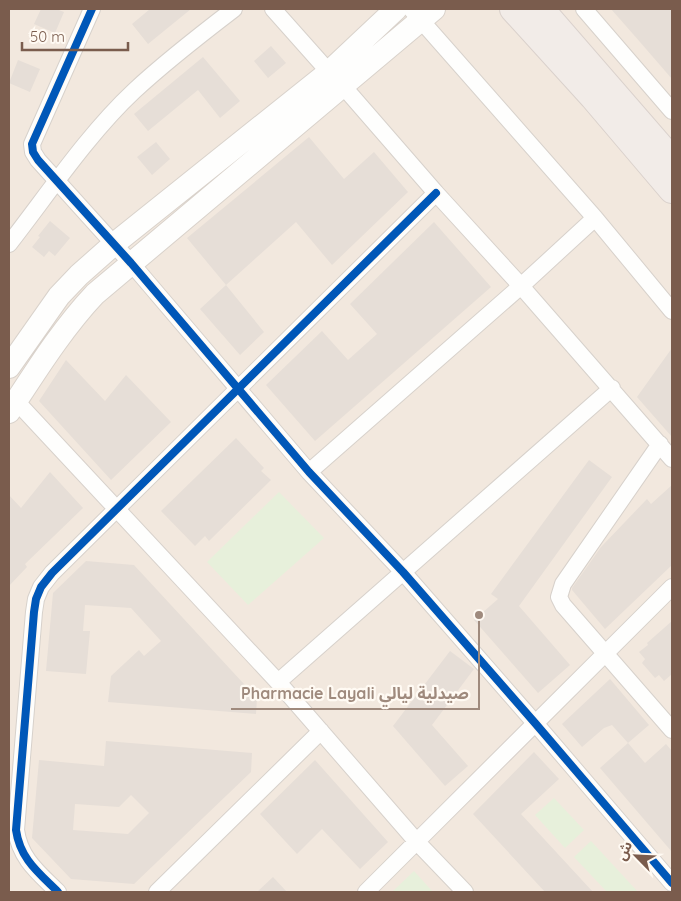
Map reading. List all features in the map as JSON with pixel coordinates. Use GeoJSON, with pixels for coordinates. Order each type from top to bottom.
{"type":"FeatureCollection","features":[{"type":"Feature","properties":{"kind":"highway"},"geometry":{"type":"LineString","coordinates":[[513,9],[593,96],[672,190]]}},
{"type":"Feature","properties":{"kind":"highway"},"geometry":{"type":"LineString","coordinates":[[541,9],[672,160]]}},
{"type":"Feature","properties":{"kind":"main road"},"geometry":{"type":"LineString","coordinates":[[12,406],[77,313],[95,294],[336,79],[396,9]]}},
{"type":"Feature","properties":{"kind":"main road"},"geometry":{"type":"LineString","coordinates":[[9,367],[59,296],[114,244],[422,13]]}},
{"type":"Feature","properties":{"kind":"street"},"geometry":{"type":"LineString","coordinates":[[92,9],[32,144],[33,152],[38,160],[131,263],[309,472],[403,572],[536,723],[672,883]]}},
{"type":"Feature","properties":{"kind":"street"},"geometry":{"type":"LineString","coordinates":[[9,244],[107,120],[134,91],[234,9]]}},
{"type":"Feature","properties":{"kind":"street"},"geometry":{"type":"LineString","coordinates":[[273,9],[612,388],[672,459]]}},
{"type":"Feature","properties":{"kind":"street"},"geometry":{"type":"LineString","coordinates":[[584,9],[672,111]]}},
{"type":"Feature","properties":{"kind":"street"},"geometry":{"type":"LineString","coordinates":[[422,13],[672,311]]}},
{"type":"Feature","properties":{"kind":"street"},"geometry":{"type":"LineString","coordinates":[[58,892],[22,853],[16,830],[35,606],[38,593],[46,580],[116,509],[436,193]]}},
{"type":"Feature","properties":{"kind":"street"},"geometry":{"type":"LineString","coordinates":[[309,472],[521,286],[595,218]]}},
{"type":"Feature","properties":{"kind":"street"},"geometry":{"type":"LineString","coordinates":[[278,682],[612,388]]}},
{"type":"Feature","properties":{"kind":"street"},"geometry":{"type":"LineString","coordinates":[[12,406],[116,509],[278,682],[418,842],[465,892]]}},
{"type":"Feature","properties":{"kind":"street"},"geometry":{"type":"LineString","coordinates":[[660,444],[563,584],[559,597],[563,605],[672,730]]}},
{"type":"Feature","properties":{"kind":"street"},"geometry":{"type":"LineString","coordinates":[[366,892],[605,653],[671,592]]}},
{"type":"Feature","properties":{"kind":"street"},"geometry":{"type":"LineString","coordinates":[[157,892],[321,731]]}},
{"type":"Feature","properties":{"kind":"shaded area"},"geometry":{"type":"Polygon","coordinates":[[[9,9],[672,9],[672,892],[9,892],[9,9]]]}},
{"type":"Feature","properties":{"kind":"green space"},"geometry":{"type":"Polygon","coordinates":[[[279,492],[324,538],[248,605],[207,562],[279,492]]]}},
{"type":"Feature","properties":{"kind":"green space"},"geometry":{"type":"Polygon","coordinates":[[[554,798],[584,830],[565,848],[535,815],[554,798]]]}},
{"type":"Feature","properties":{"kind":"green space"},"geometry":{"type":"Polygon","coordinates":[[[591,841],[638,892],[607,892],[574,857],[591,841]]]}},
{"type":"Feature","properties":{"kind":"green space"},"geometry":{"type":"Polygon","coordinates":[[[414,871],[433,892],[392,892],[414,871]]]}},
{"type":"Feature","properties":{"kind":"building"},"geometry":{"type":"Polygon","coordinates":[[[41,9],[56,9],[64,12],[55,33],[34,24],[41,9]]]}},
{"type":"Feature","properties":{"kind":"building"},"geometry":{"type":"Polygon","coordinates":[[[150,9],[191,9],[148,44],[132,24],[150,9]]]}},
{"type":"Feature","properties":{"kind":"building"},"geometry":{"type":"Polygon","coordinates":[[[611,9],[672,9],[672,79],[640,42],[611,9]]]}},
{"type":"Feature","properties":{"kind":"building"},"geometry":{"type":"Polygon","coordinates":[[[271,46],[286,63],[268,78],[254,61],[271,46]]]}},
{"type":"Feature","properties":{"kind":"building"},"geometry":{"type":"Polygon","coordinates":[[[203,57],[240,101],[220,118],[198,90],[148,131],[134,114],[203,57]]]}},
{"type":"Feature","properties":{"kind":"building"},"geometry":{"type":"Polygon","coordinates":[[[18,60],[40,69],[30,92],[9,83],[18,60]]]}},
{"type":"Feature","properties":{"kind":"building"},"geometry":{"type":"Polygon","coordinates":[[[309,137],[344,179],[374,152],[408,192],[332,265],[296,222],[226,285],[187,238],[309,137]]]}},
{"type":"Feature","properties":{"kind":"building"},"geometry":{"type":"Polygon","coordinates":[[[156,142],[170,159],[152,175],[137,157],[156,142]]]}},
{"type":"Feature","properties":{"kind":"building"},"geometry":{"type":"Polygon","coordinates":[[[50,221],[70,238],[55,256],[49,251],[44,257],[32,247],[50,221]]]}},
{"type":"Feature","properties":{"kind":"building"},"geometry":{"type":"Polygon","coordinates":[[[434,222],[491,287],[315,441],[266,385],[322,331],[348,360],[377,334],[350,304],[434,222]]]}},
{"type":"Feature","properties":{"kind":"building"},"geometry":{"type":"Polygon","coordinates":[[[226,285],[264,332],[240,355],[200,309],[226,285]]]}},
{"type":"Feature","properties":{"kind":"building"},"geometry":{"type":"Polygon","coordinates":[[[672,348],[672,437],[637,397],[672,348]]]}},
{"type":"Feature","properties":{"kind":"building"},"geometry":{"type":"Polygon","coordinates":[[[66,360],[105,401],[126,375],[171,422],[111,480],[39,401],[66,360]]]}},
{"type":"Feature","properties":{"kind":"building"},"geometry":{"type":"Polygon","coordinates":[[[236,438],[264,468],[261,471],[271,480],[209,541],[205,536],[195,546],[161,511],[236,438]]]}},
{"type":"Feature","properties":{"kind":"building"},"geometry":{"type":"Polygon","coordinates":[[[589,460],[612,477],[519,606],[570,665],[538,693],[474,620],[498,599],[491,594],[589,460]]]}},
{"type":"Feature","properties":{"kind":"building"},"geometry":{"type":"Polygon","coordinates":[[[50,472],[83,508],[25,564],[27,567],[9,586],[9,495],[21,508],[50,472]]]}},
{"type":"Feature","properties":{"kind":"building"},"geometry":{"type":"Polygon","coordinates":[[[672,485],[672,565],[605,629],[572,588],[601,547],[647,499],[651,504],[672,485]]]}},
{"type":"Feature","properties":{"kind":"building"},"geometry":{"type":"Polygon","coordinates":[[[86,561],[134,565],[257,698],[256,714],[108,702],[111,676],[139,650],[144,656],[161,641],[131,608],[85,605],[83,631],[90,631],[86,674],[46,671],[53,593],[86,561]]]}},
{"type":"Feature","properties":{"kind":"building"},"geometry":{"type":"Polygon","coordinates":[[[672,621],[672,674],[664,681],[659,675],[655,678],[642,663],[645,659],[639,652],[672,621]]]}},
{"type":"Feature","properties":{"kind":"building"},"geometry":{"type":"Polygon","coordinates":[[[450,651],[474,669],[432,725],[468,766],[445,786],[393,726],[450,651]]]}},
{"type":"Feature","properties":{"kind":"building"},"geometry":{"type":"Polygon","coordinates":[[[610,679],[649,725],[628,743],[612,725],[604,728],[582,747],[562,724],[610,679]]]}},
{"type":"Feature","properties":{"kind":"building"},"geometry":{"type":"Polygon","coordinates":[[[106,741],[252,753],[251,772],[134,884],[71,879],[32,838],[39,760],[104,766],[106,741]],[[131,795],[119,807],[75,804],[73,830],[128,834],[149,813],[131,795]]]}},
{"type":"Feature","properties":{"kind":"building"},"geometry":{"type":"Polygon","coordinates":[[[628,743],[645,763],[666,744],[672,751],[672,852],[600,768],[628,743]]]}},
{"type":"Feature","properties":{"kind":"building"},"geometry":{"type":"Polygon","coordinates":[[[534,752],[559,779],[521,814],[593,892],[545,892],[473,814],[534,752]]]}},
{"type":"Feature","properties":{"kind":"building"},"geometry":{"type":"Polygon","coordinates":[[[315,760],[388,842],[360,869],[322,829],[297,854],[260,814],[315,760]]]}},
{"type":"Feature","properties":{"kind":"building"},"geometry":{"type":"Polygon","coordinates":[[[273,877],[287,892],[257,892],[273,877]]]}},
{"type":"Feature","properties":{"kind":"cycle path"},"geometry":{"type":"LineString","coordinates":[[92,9],[32,144],[33,152],[38,160],[131,263],[309,472],[403,572],[672,883]]}},
{"type":"Feature","properties":{"kind":"cycle path"},"geometry":{"type":"LineString","coordinates":[[58,892],[31,865],[18,840],[16,830],[34,612],[36,599],[41,587],[52,573],[436,193]]}},
{"type":"Feature","properties":{"kind":"place","name":"Pharmacie Layali صيدلية ليالي"},"geometry":{"type":"Point","coordinates":[479,615]}}]}
